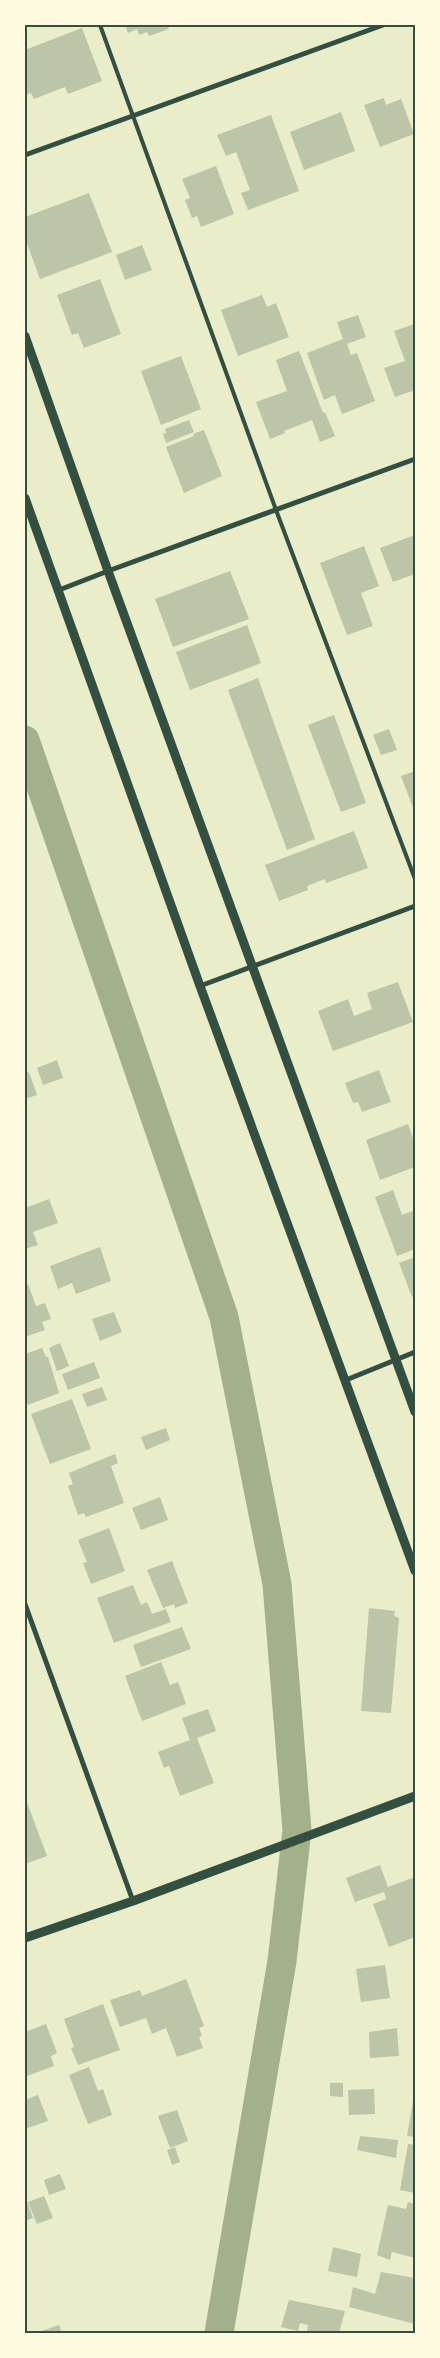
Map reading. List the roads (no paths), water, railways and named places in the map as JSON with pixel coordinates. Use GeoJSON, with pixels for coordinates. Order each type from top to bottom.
{"type":"FeatureCollection","features":[{"type":"Feature","properties":{"kind":"street"},"geometry":{"type":"LineString","coordinates":[[25,155],[383,25]]}},
{"type":"Feature","properties":{"kind":"street"},"geometry":{"type":"LineString","coordinates":[[25,336],[108,571],[415,1412]]}},
{"type":"Feature","properties":{"kind":"street"},"geometry":{"type":"LineString","coordinates":[[58,590],[415,460]]}},
{"type":"Feature","properties":{"kind":"street"},"geometry":{"type":"LineString","coordinates":[[25,498],[200,986],[415,1571]]}},
{"type":"Feature","properties":{"kind":"street"},"geometry":{"type":"LineString","coordinates":[[200,986],[252,965],[415,906]]}},
{"type":"Feature","properties":{"kind":"street"},"geometry":{"type":"LineString","coordinates":[[346,1380],[415,1352]]}},
{"type":"Feature","properties":{"kind":"street"},"geometry":{"type":"LineString","coordinates":[[25,1604],[133,1901]]}},
{"type":"Feature","properties":{"kind":"street"},"geometry":{"type":"LineString","coordinates":[[25,1938],[133,1901],[415,1796]]}},
{"type":"Feature","properties":{"kind":"lane"},"geometry":{"type":"LineString","coordinates":[[100,25],[276,510],[415,879]]}},
{"type":"Feature","properties":{"kind":"waterway"},"geometry":{"type":"LineString","coordinates":[[25,740],[224,1317],[277,1584],[297,1830],[282,1961],[219,2333]]}}]}
